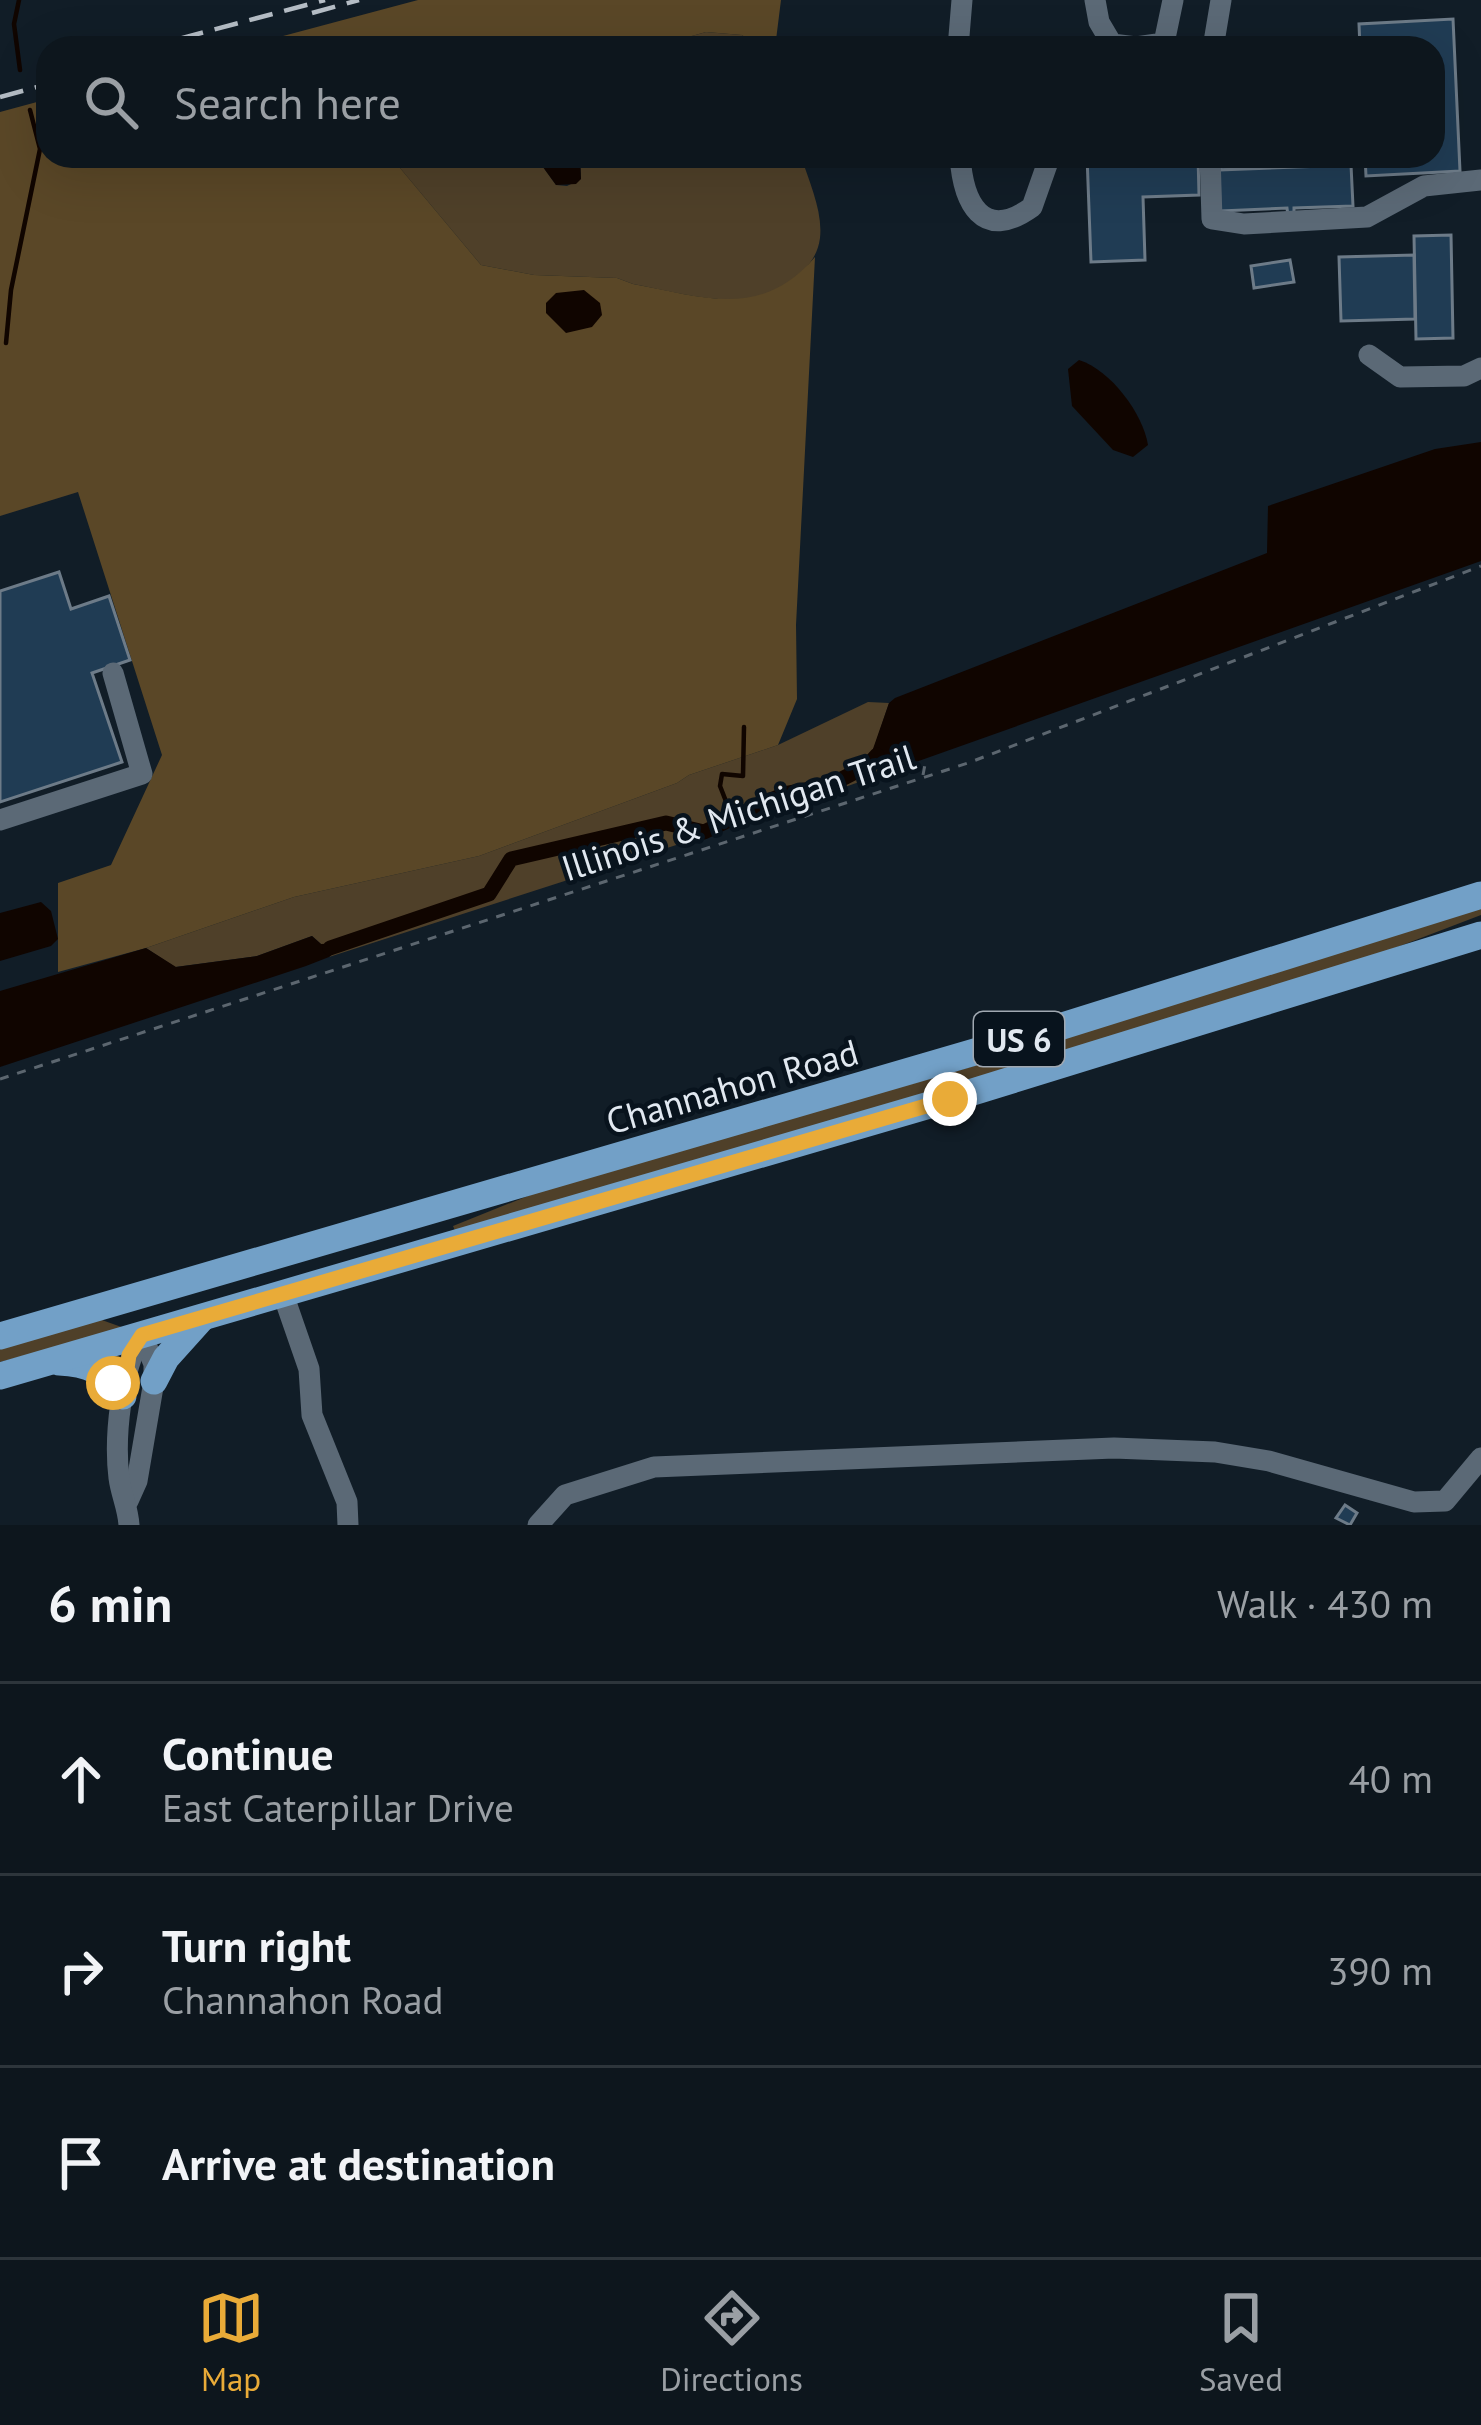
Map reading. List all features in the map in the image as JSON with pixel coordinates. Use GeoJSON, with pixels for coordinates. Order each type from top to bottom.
{"type":"FeatureCollection","features":[{"type":"Feature","properties":{"kind":"main road","name":"Channahon Road"},"geometry":{"type":"LineString","coordinates":[[0,1336],[1017,1040],[1481,896]]}},
{"type":"Feature","properties":{"kind":"main road","name":"Channahon Road"},"geometry":{"type":"LineString","coordinates":[[0,1376],[994,1086],[1481,935]]}},
{"type":"Feature","properties":{"kind":"main road"},"geometry":{"type":"LineString","coordinates":[[101,1307],[126,1318],[142,1335],[192,1281]]}},
{"type":"Feature","properties":{"kind":"main road"},"geometry":{"type":"LineString","coordinates":[[154,1381],[166,1358],[203,1317]]}},
{"type":"Feature","properties":{"kind":"main road"},"geometry":{"type":"LineString","coordinates":[[49,1362],[80,1362],[100,1370],[123,1396]]}},
{"type":"Feature","properties":{"kind":"street"},"geometry":{"type":"LineString","coordinates":[[959,36],[962,0]]}},
{"type":"Feature","properties":{"kind":"street"},"geometry":{"type":"LineString","coordinates":[[1095,0],[1107,36]]}},
{"type":"Feature","properties":{"kind":"street"},"geometry":{"type":"LineString","coordinates":[[1166,36],[1173,0]]}},
{"type":"Feature","properties":{"kind":"street"},"geometry":{"type":"LineString","coordinates":[[1215,36],[1221,0]]}},
{"type":"Feature","properties":{"kind":"street"},"geometry":{"type":"LineString","coordinates":[[962,168],[968,203],[977,214],[992,220],[1007,220],[1032,207],[1046,168]]}},
{"type":"Feature","properties":{"kind":"street"},"geometry":{"type":"LineString","coordinates":[[1210,168],[1212,219],[1244,224],[1367,217],[1424,186],[1481,180]]}},
{"type":"Feature","properties":{"kind":"street"},"geometry":{"type":"LineString","coordinates":[[1369,355],[1400,377],[1464,376],[1481,368]]}},
{"type":"Feature","properties":{"kind":"street"},"geometry":{"type":"LineString","coordinates":[[0,820],[142,774],[113,673]]}},
{"type":"Feature","properties":{"kind":"street"},"geometry":{"type":"LineString","coordinates":[[283,1294],[309,1369],[312,1415],[347,1502],[348,1525]]}},
{"type":"Feature","properties":{"kind":"street"},"geometry":{"type":"LineString","coordinates":[[128,1501],[137,1481],[154,1381],[154,1364],[142,1335]]}},
{"type":"Feature","properties":{"kind":"street"},"geometry":{"type":"LineString","coordinates":[[129,1525],[128,1501],[119,1480],[123,1396],[129,1355],[142,1335]]}},
{"type":"Feature","properties":{"kind":"street"},"geometry":{"type":"LineString","coordinates":[[538,1525],[565,1495],[653,1467],[1114,1448],[1215,1452],[1269,1461],[1414,1502],[1445,1501],[1481,1458]]}},
{"type":"Feature","properties":{"kind":"path","name":"Illinois & Michigan Trail"},"geometry":{"type":"LineString","coordinates":[[0,1079],[923,777],[1481,566]]}},
{"type":"Feature","properties":{"kind":"path"},"geometry":{"type":"LineString","coordinates":[[923,777],[926,759]]}},
{"type":"Feature","properties":{"kind":"path"},"geometry":{"type":"LineString","coordinates":[[324,960],[332,969]]}},
{"type":"Feature","properties":{"kind":"shaded area"},"geometry":{"type":"Polygon","coordinates":[[[418,0],[781,0],[776,36],[706,32],[692,36],[283,36],[418,0]]]}},
{"type":"Feature","properties":{"kind":"shaded area"},"geometry":{"type":"Polygon","coordinates":[[[706,32],[743,36],[692,36],[706,32]]]}},
{"type":"Feature","properties":{"kind":"shaded area"},"geometry":{"type":"Polygon","coordinates":[[[36,102],[36,168],[400,168],[481,265],[534,275],[617,278],[731,299],[774,290],[815,257],[796,625],[797,699],[778,745],[479,856],[294,897],[146,948],[58,972],[58,883],[111,865],[162,755],[78,492],[0,516],[0,112],[36,102]]]}},
{"type":"Feature","properties":{"kind":"shaded area"},"geometry":{"type":"Polygon","coordinates":[[[400,168],[544,168],[556,185],[567,186],[581,179],[581,168],[805,168],[820,228],[816,252],[803,271],[785,286],[744,299],[699,297],[617,278],[534,275],[481,265],[400,168]]]}},
{"type":"Feature","properties":{"kind":"shaded area"},"geometry":{"type":"Polygon","coordinates":[[[544,168],[581,168],[576,184],[556,185],[544,168]]]}},
{"type":"Feature","properties":{"kind":"shaded area"},"geometry":{"type":"Polygon","coordinates":[[[584,290],[600,303],[602,315],[592,327],[566,333],[546,313],[546,303],[556,293],[584,290]]]}},
{"type":"Feature","properties":{"kind":"shaded area"},"geometry":{"type":"Polygon","coordinates":[[[1079,360],[1114,383],[1140,420],[1148,445],[1133,457],[1113,450],[1072,406],[1068,369],[1079,360]]]}},
{"type":"Feature","properties":{"kind":"shaded area"},"geometry":{"type":"Polygon","coordinates":[[[1481,442],[1481,561],[913,763],[867,766],[889,703],[895,698],[1267,553],[1268,506],[1435,449],[1481,442]]]}},
{"type":"Feature","properties":{"kind":"shaded area"},"geometry":{"type":"Polygon","coordinates":[[[868,702],[889,703],[868,766],[913,763],[729,828],[329,957],[345,945],[321,944],[312,936],[257,956],[175,967],[146,948],[294,897],[479,856],[778,745],[868,702]]]}},
{"type":"Feature","properties":{"kind":"shaded area"},"geometry":{"type":"Polygon","coordinates":[[[41,902],[51,911],[58,939],[51,946],[0,961],[0,913],[41,902]]]}},
{"type":"Feature","properties":{"kind":"shaded area"},"geometry":{"type":"Polygon","coordinates":[[[1481,906],[1481,915],[1319,977],[456,1233],[453,1226],[555,1185],[974,1066],[1481,906]]]}},
{"type":"Feature","properties":{"kind":"shaded area"},"geometry":{"type":"Polygon","coordinates":[[[312,936],[321,944],[347,943],[306,966],[0,1067],[0,991],[146,948],[176,967],[257,956],[312,936]]]}},
{"type":"Feature","properties":{"kind":"shaded area"},"geometry":{"type":"Polygon","coordinates":[[[99,1319],[127,1329],[0,1362],[0,1349],[99,1319]]]}},
{"type":"Feature","properties":{"kind":"building"},"geometry":{"type":"Polygon","coordinates":[[[1453,19],[1460,171],[1366,176],[1366,168],[1445,168],[1445,36],[1360,36],[1359,24],[1453,19]]]}},
{"type":"Feature","properties":{"kind":"building"},"geometry":{"type":"Polygon","coordinates":[[[1087,168],[1198,168],[1199,195],[1143,197],[1145,260],[1091,262],[1087,168]]]}},
{"type":"Feature","properties":{"kind":"building"},"geometry":{"type":"Polygon","coordinates":[[[1351,168],[1353,206],[1294,208],[1294,216],[1288,216],[1287,208],[1220,211],[1219,170],[1351,168]]]}},
{"type":"Feature","properties":{"kind":"building"},"geometry":{"type":"Polygon","coordinates":[[[1451,235],[1453,338],[1416,339],[1414,236],[1451,235]]]}},
{"type":"Feature","properties":{"kind":"building"},"geometry":{"type":"Polygon","coordinates":[[[1414,255],[1415,319],[1341,321],[1339,257],[1414,255]]]}},
{"type":"Feature","properties":{"kind":"building"},"geometry":{"type":"Polygon","coordinates":[[[1290,260],[1294,282],[1254,288],[1251,266],[1290,260]]]}},
{"type":"Feature","properties":{"kind":"building"},"geometry":{"type":"Polygon","coordinates":[[[59,572],[71,609],[109,596],[130,660],[92,673],[122,762],[0,802],[0,591],[59,572]]]}},
{"type":"Feature","properties":{"kind":"building"},"geometry":{"type":"Polygon","coordinates":[[[1345,1505],[1357,1513],[1350,1525],[1336,1518],[1345,1505]]]}},
{"type":"Feature","properties":{"kind":"waterway"},"geometry":{"type":"LineString","coordinates":[[19,0],[14,24],[20,70]]}},
{"type":"Feature","properties":{"kind":"waterway"},"geometry":{"type":"LineString","coordinates":[[30,110],[36,133]]}},
{"type":"Feature","properties":{"kind":"waterway"},"geometry":{"type":"LineString","coordinates":[[6,343],[11,290],[36,168]]}},
{"type":"Feature","properties":{"kind":"waterway"},"geometry":{"type":"LineString","coordinates":[[720,824],[729,809],[720,786],[722,774],[743,776],[744,727]]}},
{"type":"Feature","properties":{"kind":"waterway"},"geometry":{"type":"LineString","coordinates":[[330,948],[489,894],[511,859],[666,823],[704,832],[784,794],[828,786],[867,766],[877,755]]}},
{"type":"Feature","properties":{"kind":"railway"},"geometry":{"type":"LineString","coordinates":[[190,36],[325,0]]}},
{"type":"Feature","properties":{"kind":"railway"},"geometry":{"type":"LineString","coordinates":[[312,13],[359,0]]}},
{"type":"Feature","properties":{"kind":"railway"},"geometry":{"type":"LineString","coordinates":[[0,97],[36,87]]}},
{"type":"Feature","properties":{"kind":"route"},"geometry":{"type":"LineString","coordinates":[[113,1383],[123,1396],[129,1355],[142,1335],[950,1099]]}}]}
